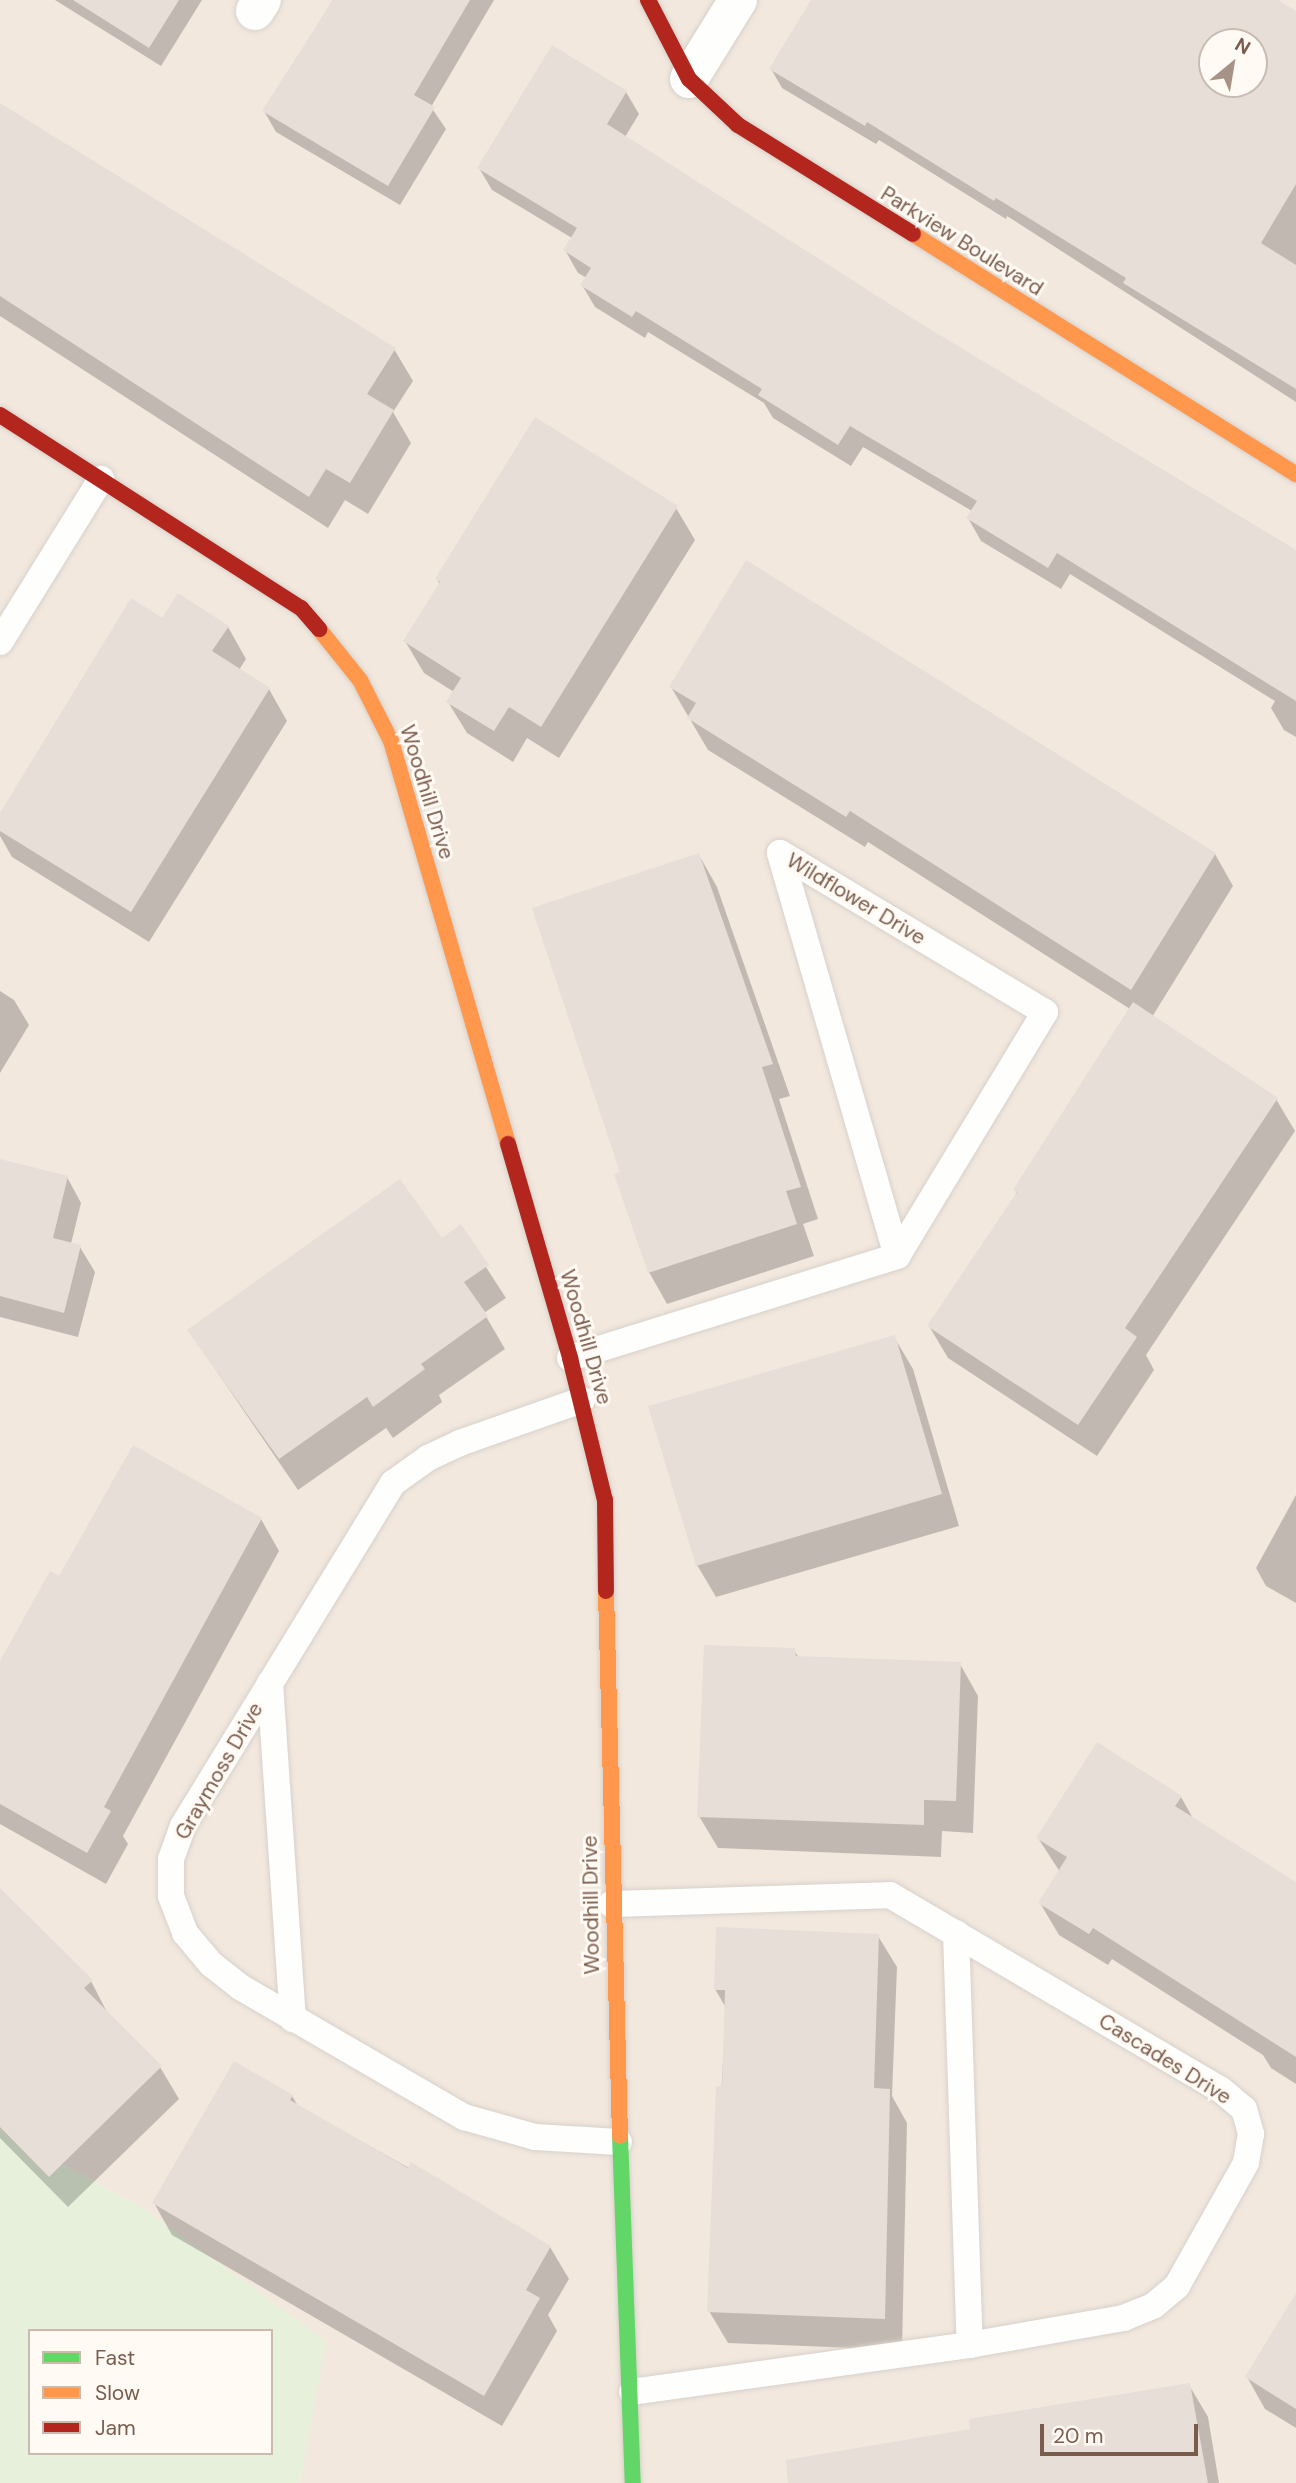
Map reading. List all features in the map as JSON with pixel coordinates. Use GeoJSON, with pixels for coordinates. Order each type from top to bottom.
{"type":"FeatureCollection","features":[{"type":"Feature","properties":{"kind":"street","name":"Parkview Boulevard"},"geometry":{"type":"LineString","coordinates":[[648,0],[688,79],[738,125],[1296,474]]}},
{"type":"Feature","properties":{"kind":"street"},"geometry":{"type":"LineString","coordinates":[[688,79],[738,0]]}},
{"type":"Feature","properties":{"kind":"street","name":"Woodhill Drive"},"geometry":{"type":"LineString","coordinates":[[0,415],[301,608],[328,638],[378,710],[391,741],[582,1400],[605,1500],[611,1904],[619,2142],[632,2392],[633,2483]]}},
{"type":"Feature","properties":{"kind":"lane"},"geometry":{"type":"LineString","coordinates":[[0,642],[101,479]]}},
{"type":"Feature","properties":{"kind":"lane","name":"Wildflower Drive"},"geometry":{"type":"LineString","coordinates":[[780,853],[1045,1012],[897,1256],[792,893],[780,853]]}},
{"type":"Feature","properties":{"kind":"lane"},"geometry":{"type":"LineString","coordinates":[[570,1358],[897,1256]]}},
{"type":"Feature","properties":{"kind":"lane","name":"Graymoss Drive"},"geometry":{"type":"LineString","coordinates":[[582,1400],[460,1443],[428,1458],[393,1483],[183,1826],[171,1859],[171,1896],[185,1933],[211,1964],[293,2019],[464,2117],[535,2137],[619,2142]]}},
{"type":"Feature","properties":{"kind":"lane"},"geometry":{"type":"LineString","coordinates":[[270,1683],[293,2019]]}},
{"type":"Feature","properties":{"kind":"lane","name":"Cascades Drive"},"geometry":{"type":"LineString","coordinates":[[611,1904],[890,1895],[1220,2089],[1244,2109],[1251,2134],[1246,2163],[1177,2286],[1153,2306],[1093,2327],[632,2392]]}},
{"type":"Feature","properties":{"kind":"lane"},"geometry":{"type":"LineString","coordinates":[[956,1933],[970,2345]]}},
{"type":"Feature","properties":{"kind":"shaded area"},"geometry":{"type":"Polygon","coordinates":[[[0,0],[1296,0],[1296,2483],[300,2483],[325,2341],[147,2211],[0,2129],[0,0]]]}},
{"type":"Feature","properties":{"kind":"green space"},"geometry":{"type":"Polygon","coordinates":[[[0,2129],[147,2211],[326,2341],[300,2483],[0,2483],[0,2129]]]}},
{"type":"Feature","properties":{"kind":"building"},"geometry":{"type":"Polygon","coordinates":[[[73,0],[179,0],[149,48],[73,0]]]}},
{"type":"Feature","properties":{"kind":"building"},"geometry":{"type":"Polygon","coordinates":[[[333,0],[470,0],[414,95],[435,107],[388,186],[262,111],[333,0]]]}},
{"type":"Feature","properties":{"kind":"building"},"geometry":{"type":"Polygon","coordinates":[[[811,0],[1278,0],[1296,11],[1296,184],[1261,243],[1296,265],[1296,389],[1123,283],[1126,278],[996,198],[994,201],[867,122],[865,126],[769,69],[811,0]]]}},
{"type":"Feature","properties":{"kind":"building"},"geometry":{"type":"Polygon","coordinates":[[[552,45],[627,91],[607,124],[915,320],[1296,550],[1296,701],[1057,553],[1048,568],[966,518],[977,501],[850,426],[838,445],[758,395],[762,389],[636,311],[632,317],[580,285],[591,268],[563,250],[577,228],[477,168],[552,45]]]}},
{"type":"Feature","properties":{"kind":"building"},"geometry":{"type":"Polygon","coordinates":[[[0,103],[396,348],[367,394],[394,410],[350,483],[326,469],[309,497],[0,296],[0,103]]]}},
{"type":"Feature","properties":{"kind":"building"},"geometry":{"type":"Polygon","coordinates":[[[535,417],[678,506],[541,727],[509,707],[494,731],[446,702],[461,678],[403,641],[440,582],[435,579],[535,417]]]}},
{"type":"Feature","properties":{"kind":"building"},"geometry":{"type":"Polygon","coordinates":[[[746,560],[1216,853],[1131,990],[850,811],[846,817],[687,718],[696,703],[669,687],[746,560]]]}},
{"type":"Feature","properties":{"kind":"building"},"geometry":{"type":"Polygon","coordinates":[[[178,593],[229,626],[212,651],[270,688],[131,912],[0,831],[0,813],[131,598],[162,618],[178,593]]]}},
{"type":"Feature","properties":{"kind":"building"},"geometry":{"type":"Polygon","coordinates":[[[699,853],[773,1064],[762,1067],[801,1187],[786,1191],[797,1224],[648,1273],[614,1174],[620,1172],[532,908],[699,853]]]}},
{"type":"Feature","properties":{"kind":"building"},"geometry":{"type":"Polygon","coordinates":[[[1133,1002],[1278,1098],[1125,1328],[1137,1337],[1078,1425],[927,1326],[1017,1192],[1013,1190],[1133,1002]]]}},
{"type":"Feature","properties":{"kind":"building"},"geometry":{"type":"Polygon","coordinates":[[[0,1159],[68,1176],[53,1238],[81,1245],[64,1313],[0,1296],[0,1159]]]}},
{"type":"Feature","properties":{"kind":"building"},"geometry":{"type":"Polygon","coordinates":[[[400,1179],[442,1238],[461,1224],[489,1265],[464,1282],[488,1316],[421,1364],[425,1369],[373,1407],[367,1397],[279,1459],[187,1330],[400,1179]]]}},
{"type":"Feature","properties":{"kind":"building"},"geometry":{"type":"Polygon","coordinates":[[[895,1335],[942,1494],[696,1566],[648,1406],[895,1335]]]}},
{"type":"Feature","properties":{"kind":"building"},"geometry":{"type":"Polygon","coordinates":[[[133,1445],[262,1518],[104,1807],[111,1811],[87,1853],[0,1804],[0,1661],[50,1571],[59,1576],[133,1445]]]}},
{"type":"Feature","properties":{"kind":"building"},"geometry":{"type":"Polygon","coordinates":[[[704,1645],[795,1648],[796,1656],[961,1662],[956,1801],[924,1800],[924,1825],[697,1817],[704,1645]]]}},
{"type":"Feature","properties":{"kind":"building"},"geometry":{"type":"Polygon","coordinates":[[[1097,1742],[1182,1796],[1175,1806],[1296,1882],[1296,2057],[1093,1928],[1089,1934],[1038,1903],[1067,1857],[1036,1838],[1097,1742]]]}},
{"type":"Feature","properties":{"kind":"building"},"geometry":{"type":"Polygon","coordinates":[[[0,1888],[93,1980],[84,1988],[162,2066],[49,2177],[0,2127],[0,1888]]]}},
{"type":"Feature","properties":{"kind":"building"},"geometry":{"type":"Polygon","coordinates":[[[716,1927],[879,1934],[874,2088],[890,2089],[885,2319],[707,2312],[716,2086],[722,2086],[725,1990],[714,1990],[716,1927]]]}},
{"type":"Feature","properties":{"kind":"building"},"geometry":{"type":"Polygon","coordinates":[[[234,2061],[293,2095],[290,2100],[408,2168],[411,2162],[551,2246],[526,2290],[540,2298],[484,2396],[152,2203],[234,2061]]]}},
{"type":"Feature","properties":{"kind":"building"},"geometry":{"type":"Polygon","coordinates":[[[1296,2293],[1296,2409],[1245,2377],[1296,2293]]]}},
{"type":"Feature","properties":{"kind":"building"},"geometry":{"type":"Polygon","coordinates":[[[1190,2383],[1208,2483],[788,2483],[786,2460],[970,2429],[969,2419],[1190,2383]]]}},
{"type":"Feature","properties":{"kind":"traffic: fast"},"geometry":{"type":"LineString","coordinates":[[620,2136],[633,2483]]}},
{"type":"Feature","properties":{"kind":"traffic: slow"},"geometry":{"type":"LineString","coordinates":[[913,234],[1296,474]]}},
{"type":"Feature","properties":{"kind":"traffic: slow"},"geometry":{"type":"LineString","coordinates":[[319,629],[360,680],[391,741],[508,1144]]}},
{"type":"Feature","properties":{"kind":"traffic: slow"},"geometry":{"type":"LineString","coordinates":[[606,1591],[620,2136]]}},
{"type":"Feature","properties":{"kind":"traffic: jam"},"geometry":{"type":"LineString","coordinates":[[648,0],[689,79],[738,125],[913,234]]}},
{"type":"Feature","properties":{"kind":"traffic: jam"},"geometry":{"type":"LineString","coordinates":[[0,415],[301,608],[319,629]]}},
{"type":"Feature","properties":{"kind":"traffic: jam"},"geometry":{"type":"LineString","coordinates":[[508,1144],[570,1358],[605,1500],[606,1591]]}}]}
